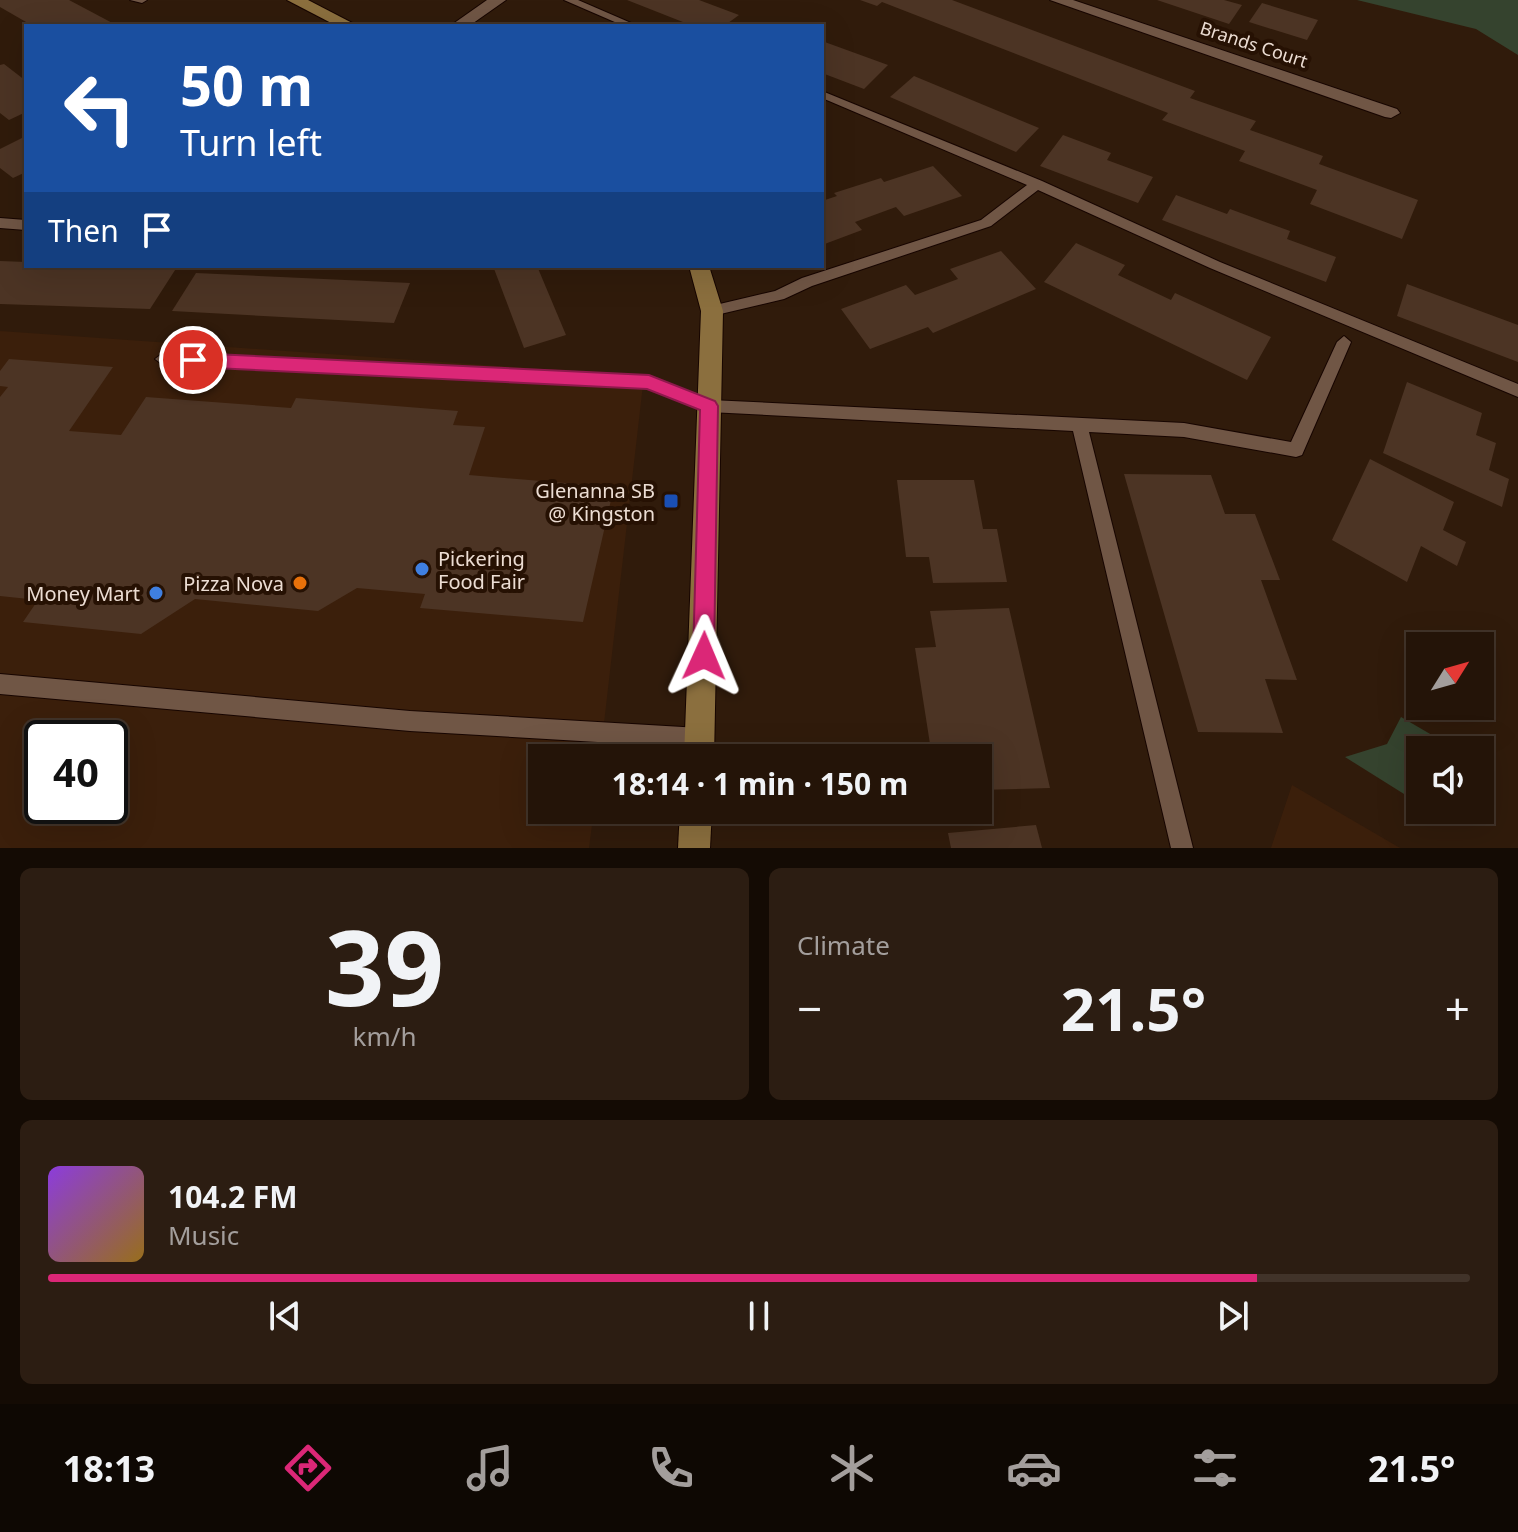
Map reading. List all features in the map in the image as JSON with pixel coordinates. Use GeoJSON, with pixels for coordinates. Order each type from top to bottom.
{"type":"FeatureCollection","features":[{"type":"Feature","properties":{"kind":"street"},"geometry":{"type":"LineString","coordinates":[[295,0],[346,24]]}},
{"type":"Feature","properties":{"kind":"street"},"geometry":{"type":"LineString","coordinates":[[461,24],[498,0]]}},
{"type":"Feature","properties":{"kind":"street","name":"Brands Court"},"geometry":{"type":"LineString","coordinates":[[1058,0],[1391,113]]}},
{"type":"Feature","properties":{"kind":"street"},"geometry":{"type":"LineString","coordinates":[[699,744],[712,311],[700,268]]}},
{"type":"Feature","properties":{"kind":"street"},"geometry":{"type":"LineString","coordinates":[[694,848],[695,824]]}},
{"type":"Feature","properties":{"kind":"lane"},"geometry":{"type":"LineString","coordinates":[[135,0],[142,0]]}},
{"type":"Feature","properties":{"kind":"lane"},"geometry":{"type":"LineString","coordinates":[[569,0],[628,24]]}},
{"type":"Feature","properties":{"kind":"lane"},"geometry":{"type":"LineString","coordinates":[[824,95],[1037,184],[1215,265],[1518,391]]}},
{"type":"Feature","properties":{"kind":"lane"},"geometry":{"type":"LineString","coordinates":[[712,311],[779,295],[807,282],[986,223],[1037,184]]}},
{"type":"Feature","properties":{"kind":"lane"},"geometry":{"type":"LineString","coordinates":[[0,223],[24,225]]}},
{"type":"Feature","properties":{"kind":"lane"},"geometry":{"type":"LineString","coordinates":[[163,359],[649,382],[709,406],[1184,430],[1296,450],[1344,342]]}},
{"type":"Feature","properties":{"kind":"lane"},"geometry":{"type":"LineString","coordinates":[[1079,424],[1182,848]]}},
{"type":"Feature","properties":{"kind":"lane"},"geometry":{"type":"LineString","coordinates":[[0,684],[656,744]]}},
{"type":"Feature","properties":{"kind":"shaded area"},"geometry":{"type":"Polygon","coordinates":[[[0,331],[644,376],[602,744],[528,744],[528,824],[592,824],[589,848],[0,848],[0,331]]]}},
{"type":"Feature","properties":{"kind":"shaded area"},"geometry":{"type":"Polygon","coordinates":[[[1292,785],[1400,848],[1271,848],[1292,785]]]}},
{"type":"Feature","properties":{"kind":"green space"},"geometry":{"type":"Polygon","coordinates":[[[1357,0],[1518,0],[1518,55],[1476,29],[1357,0]]]}},
{"type":"Feature","properties":{"kind":"green space"},"geometry":{"type":"Polygon","coordinates":[[[1401,717],[1434,736],[1406,736],[1406,795],[1345,757],[1387,744],[1401,717]]]}},
{"type":"Feature","properties":{"kind":"building"},"geometry":{"type":"Polygon","coordinates":[[[0,0],[69,0],[114,24],[30,24],[0,7],[0,0]]]}},
{"type":"Feature","properties":{"kind":"building"},"geometry":{"type":"Polygon","coordinates":[[[627,0],[699,0],[739,15],[727,24],[688,24],[627,0]]]}},
{"type":"Feature","properties":{"kind":"building"},"geometry":{"type":"Polygon","coordinates":[[[860,0],[952,0],[1195,91],[1190,98],[1256,121],[1250,130],[1323,156],[1319,164],[1418,200],[1402,239],[1310,204],[1317,190],[1239,161],[1245,151],[1162,120],[1168,113],[882,2],[877,6],[860,0]]]}},
{"type":"Feature","properties":{"kind":"building"},"geometry":{"type":"Polygon","coordinates":[[[1157,0],[1224,0],[1242,5],[1229,24],[1157,0]]]}},
{"type":"Feature","properties":{"kind":"building"},"geometry":{"type":"Polygon","coordinates":[[[1262,3],[1318,20],[1307,40],[1249,22],[1262,3]]]}},
{"type":"Feature","properties":{"kind":"building"},"geometry":{"type":"Polygon","coordinates":[[[824,42],[888,65],[864,89],[824,74],[824,42]]]}},
{"type":"Feature","properties":{"kind":"building"},"geometry":{"type":"Polygon","coordinates":[[[4,64],[24,79],[24,113],[9,120],[0,113],[0,65],[4,64]]]}},
{"type":"Feature","properties":{"kind":"building"},"geometry":{"type":"Polygon","coordinates":[[[914,76],[1039,128],[1016,152],[890,97],[914,76]]]}},
{"type":"Feature","properties":{"kind":"building"},"geometry":{"type":"Polygon","coordinates":[[[1063,135],[1111,153],[1107,160],[1153,177],[1138,203],[1040,166],[1063,135]]]}},
{"type":"Feature","properties":{"kind":"building"},"geometry":{"type":"Polygon","coordinates":[[[24,137],[24,173],[13,178],[0,168],[0,149],[24,137]]]}},
{"type":"Feature","properties":{"kind":"building"},"geometry":{"type":"Polygon","coordinates":[[[933,166],[962,196],[904,216],[896,207],[855,222],[862,230],[824,244],[824,200],[837,196],[834,193],[881,178],[884,182],[933,166]]]}},
{"type":"Feature","properties":{"kind":"building"},"geometry":{"type":"Polygon","coordinates":[[[1176,195],[1227,214],[1230,209],[1290,231],[1287,239],[1336,257],[1326,282],[1162,220],[1176,195]]]}},
{"type":"Feature","properties":{"kind":"building"},"geometry":{"type":"Polygon","coordinates":[[[1076,243],[1125,265],[1118,275],[1171,300],[1175,293],[1271,337],[1247,380],[1044,282],[1076,243]]]}},
{"type":"Feature","properties":{"kind":"building"},"geometry":{"type":"Polygon","coordinates":[[[1001,251],[1036,289],[933,333],[928,327],[870,349],[841,309],[906,285],[915,295],[958,279],[950,269],[1001,251]]]}},
{"type":"Feature","properties":{"kind":"building"},"geometry":{"type":"Polygon","coordinates":[[[0,261],[24,262],[24,268],[176,268],[150,309],[0,304],[0,261]]]}},
{"type":"Feature","properties":{"kind":"building"},"geometry":{"type":"Polygon","coordinates":[[[494,268],[538,268],[566,335],[524,348],[494,268]]]}},
{"type":"Feature","properties":{"kind":"building"},"geometry":{"type":"Polygon","coordinates":[[[196,273],[410,283],[394,323],[172,311],[196,273]]]}},
{"type":"Feature","properties":{"kind":"building"},"geometry":{"type":"Polygon","coordinates":[[[1407,284],[1518,325],[1518,362],[1397,316],[1407,284]]]}},
{"type":"Feature","properties":{"kind":"building"},"geometry":{"type":"Polygon","coordinates":[[[9,359],[113,367],[69,431],[121,435],[146,397],[291,408],[296,398],[458,411],[453,425],[485,427],[469,475],[614,487],[583,622],[420,608],[425,594],[357,588],[318,611],[195,599],[141,634],[23,622],[38,600],[0,596],[0,397],[8,387],[0,386],[0,371],[9,359]]]}},
{"type":"Feature","properties":{"kind":"building"},"geometry":{"type":"Polygon","coordinates":[[[1407,382],[1482,413],[1476,435],[1496,443],[1489,470],[1509,479],[1502,507],[1383,453],[1407,382]]]}},
{"type":"Feature","properties":{"kind":"building"},"geometry":{"type":"Polygon","coordinates":[[[1370,459],[1454,502],[1443,530],[1466,542],[1457,566],[1421,546],[1407,582],[1332,540],[1370,459]]]}},
{"type":"Feature","properties":{"kind":"building"},"geometry":{"type":"Polygon","coordinates":[[[1124,474],[1211,475],[1225,514],[1255,514],[1280,580],[1261,580],[1297,680],[1265,679],[1283,733],[1198,732],[1124,474]]]}},
{"type":"Feature","properties":{"kind":"building"},"geometry":{"type":"Polygon","coordinates":[[[897,480],[974,480],[983,529],[997,529],[1007,582],[933,583],[929,557],[906,557],[897,480]]]}},
{"type":"Feature","properties":{"kind":"building"},"geometry":{"type":"Polygon","coordinates":[[[1009,608],[1050,788],[992,790],[992,744],[930,744],[915,648],[936,647],[930,611],[1009,608]]]}},
{"type":"Feature","properties":{"kind":"building"},"geometry":{"type":"Polygon","coordinates":[[[1036,825],[1042,848],[951,848],[948,833],[1036,825]]]}},
{"type":"Feature","properties":{"kind":"place","name":"Glenanna SB @ Kingston"},"geometry":{"type":"Point","coordinates":[671,501]}},
{"type":"Feature","properties":{"kind":"place","name":"Pickering Food Fair"},"geometry":{"type":"Point","coordinates":[422,569]}},
{"type":"Feature","properties":{"kind":"place","name":"Pizza Nova"},"geometry":{"type":"Point","coordinates":[300,583]}},
{"type":"Feature","properties":{"kind":"place","name":"Money Mart"},"geometry":{"type":"Point","coordinates":[156,593]}},
{"type":"Feature","properties":{"kind":"route"},"geometry":{"type":"LineString","coordinates":[[193,360],[649,382],[709,406],[704,656]]}}]}
